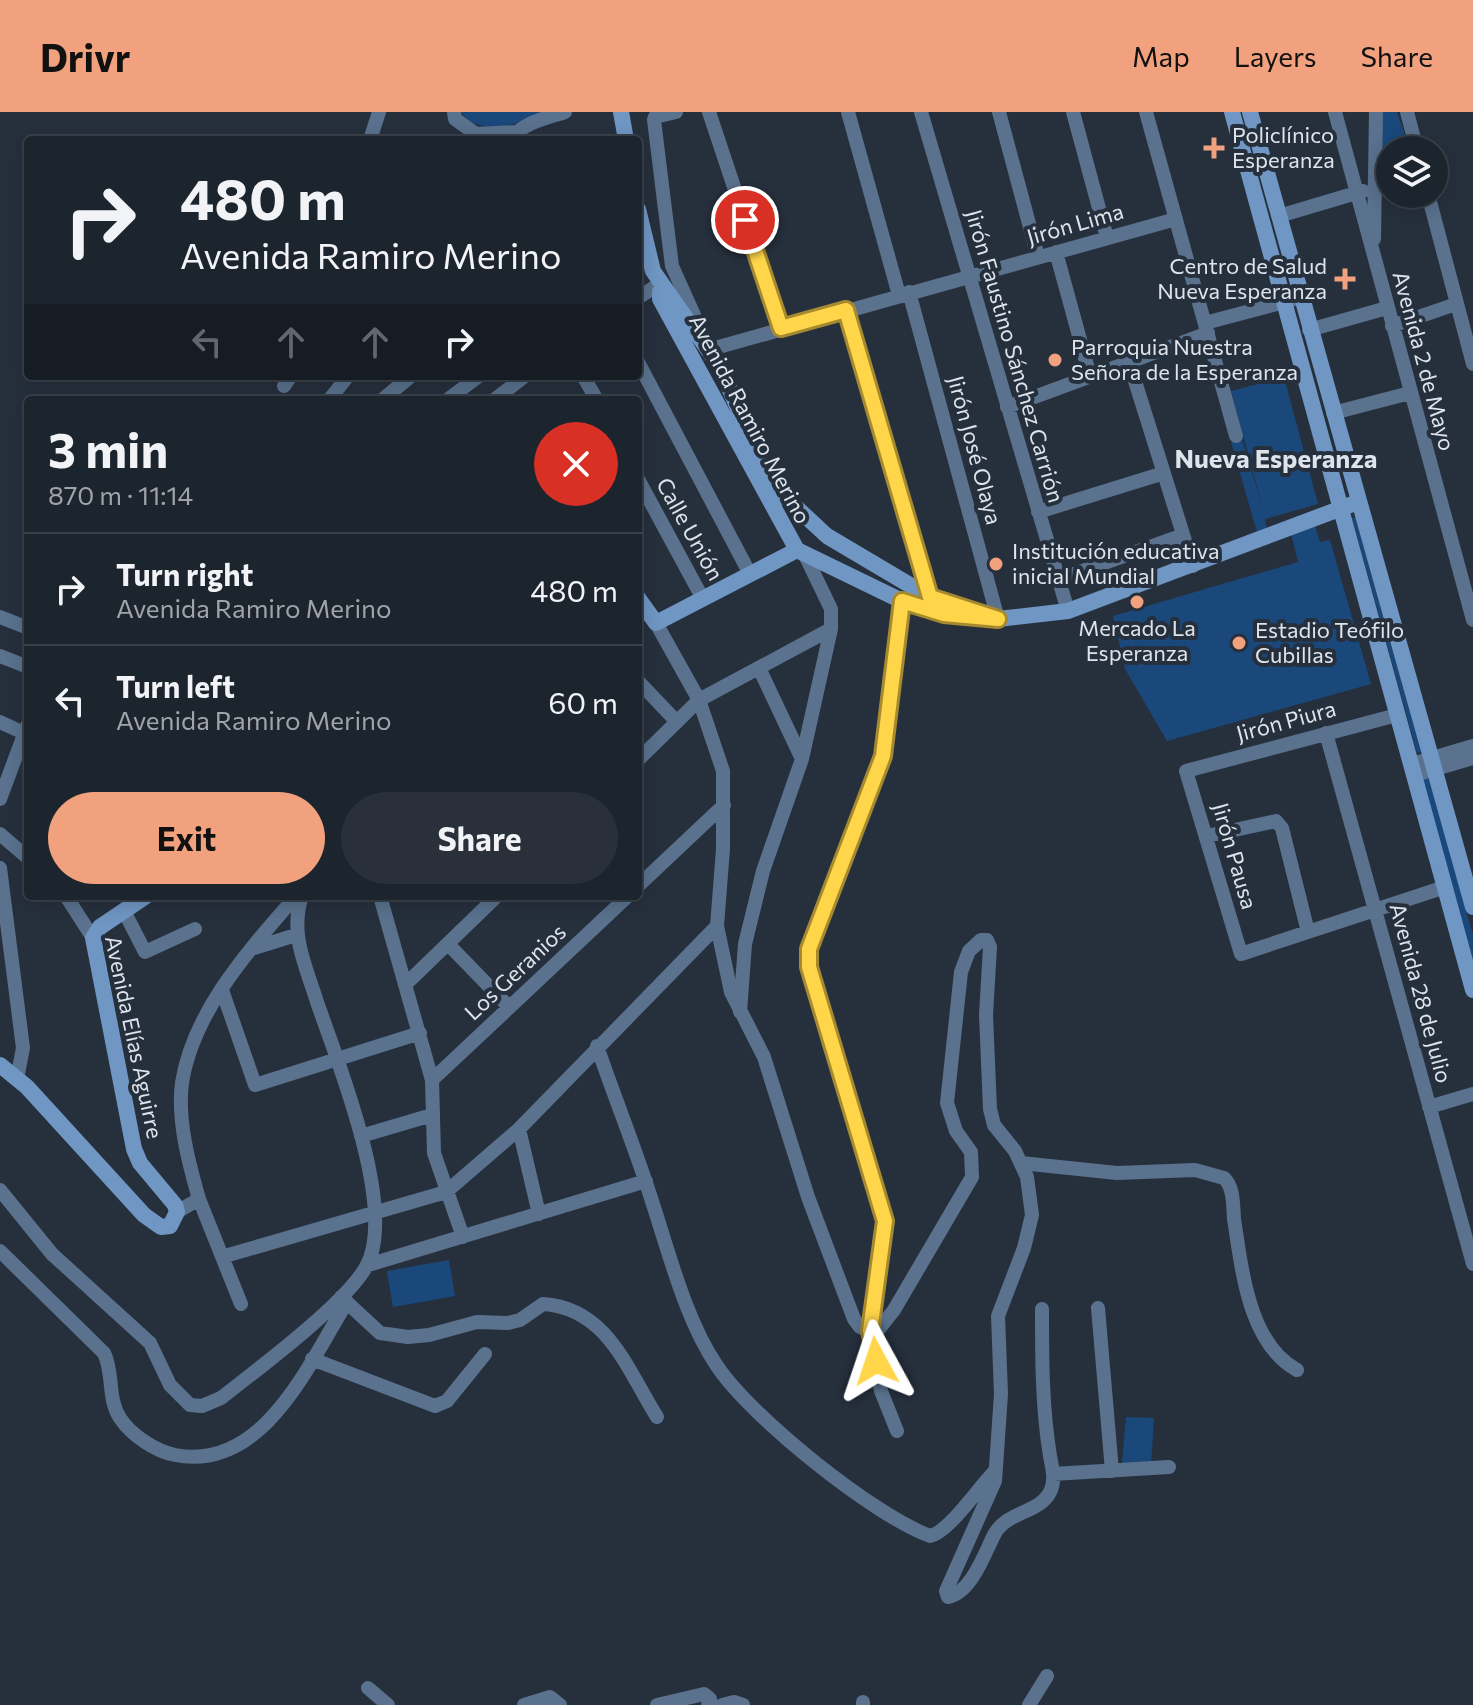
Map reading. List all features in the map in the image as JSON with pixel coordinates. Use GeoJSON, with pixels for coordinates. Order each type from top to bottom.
{"type":"FeatureCollection","features":[{"type":"Feature","properties":{"kind":"street"},"geometry":{"type":"LineString","coordinates":[[371,136],[379,112]]}},
{"type":"Feature","properties":{"kind":"street"},"geometry":{"type":"LineString","coordinates":[[454,112],[455,119],[476,134],[514,136],[565,112]]}},
{"type":"Feature","properties":{"kind":"street"},"geometry":{"type":"LineString","coordinates":[[621,112],[625,136]]}},
{"type":"Feature","properties":{"kind":"street"},"geometry":{"type":"LineString","coordinates":[[676,112],[655,118],[672,266],[707,349]]}},
{"type":"Feature","properties":{"kind":"street"},"geometry":{"type":"LineString","coordinates":[[709,112],[781,328]]}},
{"type":"Feature","properties":{"kind":"street","name":"Jirón José Olaya"},"geometry":{"type":"LineString","coordinates":[[848,112],[998,619]]}},
{"type":"Feature","properties":{"kind":"street","name":"Jirón Faustino Sánchez Carrión"},"geometry":{"type":"LineString","coordinates":[[921,112],[1068,611]]}},
{"type":"Feature","properties":{"kind":"street"},"geometry":{"type":"LineString","coordinates":[[999,112],[1038,257]]}},
{"type":"Feature","properties":{"kind":"street"},"geometry":{"type":"LineString","coordinates":[[1073,112],[1107,238]]}},
{"type":"Feature","properties":{"kind":"street"},"geometry":{"type":"LineString","coordinates":[[1146,112],[1236,436]]}},
{"type":"Feature","properties":{"kind":"street"},"geometry":{"type":"LineString","coordinates":[[1232,112],[1292,300],[1309,330],[1473,907]]}},
{"type":"Feature","properties":{"kind":"street"},"geometry":{"type":"LineString","coordinates":[[1250,112],[1279,216],[1292,300],[1341,509],[1473,990]]}},
{"type":"Feature","properties":{"kind":"street","name":"Avenida 2 de Mayo"},"geometry":{"type":"LineString","coordinates":[[1335,112],[1473,620]]}},
{"type":"Feature","properties":{"kind":"street"},"geometry":{"type":"LineString","coordinates":[[1374,261],[1376,112]]}},
{"type":"Feature","properties":{"kind":"street"},"geometry":{"type":"LineString","coordinates":[[1407,112],[1413,136]]}},
{"type":"Feature","properties":{"kind":"street"},"geometry":{"type":"LineString","coordinates":[[1279,216],[1374,188]]}},
{"type":"Feature","properties":{"kind":"street"},"geometry":{"type":"LineString","coordinates":[[1432,208],[1473,364]]}},
{"type":"Feature","properties":{"kind":"street","name":"Jirón Lima"},"geometry":{"type":"LineString","coordinates":[[707,349],[1176,219]]}},
{"type":"Feature","properties":{"kind":"street","name":"Avenida Ramiro Merino"},"geometry":{"type":"LineString","coordinates":[[642,241],[660,285],[720,367],[773,488],[827,536],[930,597],[998,619]]}},
{"type":"Feature","properties":{"kind":"street"},"geometry":{"type":"LineString","coordinates":[[1056,252],[1090,376]]}},
{"type":"Feature","properties":{"kind":"street"},"geometry":{"type":"LineString","coordinates":[[642,296],[660,285]]}},
{"type":"Feature","properties":{"kind":"street","name":"Avenida Ramiro Merino"},"geometry":{"type":"LineString","coordinates":[[660,285],[660,299],[801,553],[902,601],[944,614],[998,619],[1068,611],[1358,502]]}},
{"type":"Feature","properties":{"kind":"street"},"geometry":{"type":"LineString","coordinates":[[1007,407],[1129,362],[1207,328],[1292,300]]}},
{"type":"Feature","properties":{"kind":"street"},"geometry":{"type":"LineString","coordinates":[[1392,326],[1456,304]]}},
{"type":"Feature","properties":{"kind":"street"},"geometry":{"type":"LineString","coordinates":[[1309,330],[1387,308]]}},
{"type":"Feature","properties":{"kind":"street"},"geometry":{"type":"LineString","coordinates":[[846,310],[930,597]]}},
{"type":"Feature","properties":{"kind":"street"},"geometry":{"type":"LineString","coordinates":[[1129,362],[1193,566]]}},
{"type":"Feature","properties":{"kind":"street"},"geometry":{"type":"LineString","coordinates":[[642,370],[750,574]]}},
{"type":"Feature","properties":{"kind":"street"},"geometry":{"type":"LineString","coordinates":[[332,396],[345,380]]}},
{"type":"Feature","properties":{"kind":"street"},"geometry":{"type":"LineString","coordinates":[[387,396],[406,380]]}},
{"type":"Feature","properties":{"kind":"street"},"geometry":{"type":"LineString","coordinates":[[452,396],[474,380]]}},
{"type":"Feature","properties":{"kind":"street"},"geometry":{"type":"LineString","coordinates":[[499,396],[520,380]]}},
{"type":"Feature","properties":{"kind":"street"},"geometry":{"type":"LineString","coordinates":[[1333,413],[1410,393]]}},
{"type":"Feature","properties":{"kind":"street"},"geometry":{"type":"LineString","coordinates":[[1038,512],[1164,473]]}},
{"type":"Feature","properties":{"kind":"street","name":"Calle Unión"},"geometry":{"type":"LineString","coordinates":[[642,486],[703,599]]}},
{"type":"Feature","properties":{"kind":"street"},"geometry":{"type":"LineString","coordinates":[[1057,580],[1183,535]]}},
{"type":"Feature","properties":{"kind":"street"},"geometry":{"type":"LineString","coordinates":[[656,623],[750,574],[801,553],[831,609],[831,629],[802,759],[763,871],[745,944],[740,1016]]}},
{"type":"Feature","properties":{"kind":"street"},"geometry":{"type":"LineString","coordinates":[[897,1431],[881,1391],[870,1331],[885,1221],[809,967],[809,949],[883,756],[902,601]]}},
{"type":"Feature","properties":{"kind":"street"},"geometry":{"type":"LineString","coordinates":[[642,604],[699,700],[723,771],[717,926],[731,992],[740,1016],[764,1057],[808,1197],[854,1319],[860,1327],[870,1331],[879,1329],[894,1310],[972,1177],[971,1152],[956,1131],[947,1103],[961,972],[969,951],[981,940],[987,940],[990,947],[986,1015],[990,1109],[1000,1135],[1021,1163],[1032,1193],[1032,1215],[998,1316],[1001,1394],[997,1469],[946,1591],[948,1597],[954,1596],[969,1580],[1001,1522],[1045,1499],[1053,1485],[1043,1417],[1042,1309]]}},
{"type":"Feature","properties":{"kind":"street"},"geometry":{"type":"LineString","coordinates":[[0,617],[24,626]]}},
{"type":"Feature","properties":{"kind":"street"},"geometry":{"type":"LineString","coordinates":[[642,756],[699,700],[831,629]]}},
{"type":"Feature","properties":{"kind":"street"},"geometry":{"type":"LineString","coordinates":[[0,656],[24,665]]}},
{"type":"Feature","properties":{"kind":"street"},"geometry":{"type":"LineString","coordinates":[[759,668],[802,759]]}},
{"type":"Feature","properties":{"kind":"street"},"geometry":{"type":"LineString","coordinates":[[642,685],[677,722]]}},
{"type":"Feature","properties":{"kind":"street","name":"Jirón Piura"},"geometry":{"type":"LineString","coordinates":[[1186,771],[1397,715]]}},
{"type":"Feature","properties":{"kind":"street"},"geometry":{"type":"LineString","coordinates":[[0,722],[24,728]]}},
{"type":"Feature","properties":{"kind":"street"},"geometry":{"type":"LineString","coordinates":[[1,792],[24,733]]}},
{"type":"Feature","properties":{"kind":"street","name":"Avenida 28 de Julio"},"geometry":{"type":"LineString","coordinates":[[1326,733],[1473,1264]]}},
{"type":"Feature","properties":{"kind":"street"},"geometry":{"type":"LineString","coordinates":[[1413,770],[1473,746]]}},
{"type":"Feature","properties":{"kind":"street"},"geometry":{"type":"LineString","coordinates":[[1433,763],[1473,758]]}},
{"type":"Feature","properties":{"kind":"street","name":"Jirón Pausa"},"geometry":{"type":"LineString","coordinates":[[1186,771],[1241,954],[1308,932]]}},
{"type":"Feature","properties":{"kind":"street"},"geometry":{"type":"LineString","coordinates":[[642,881],[724,805]]}},
{"type":"Feature","properties":{"kind":"street"},"geometry":{"type":"LineString","coordinates":[[1207,836],[1276,821],[1282,828],[1308,932],[1445,887]]}},
{"type":"Feature","properties":{"kind":"street"},"geometry":{"type":"LineString","coordinates":[[0,834],[24,855]]}},
{"type":"Feature","properties":{"kind":"street"},"geometry":{"type":"LineString","coordinates":[[0,868],[23,1048],[17,1079]]}},
{"type":"Feature","properties":{"kind":"street","name":"Avenida Elías Aguirre"},"geometry":{"type":"LineString","coordinates":[[69,900],[93,938],[134,1149],[174,1219]]}},
{"type":"Feature","properties":{"kind":"street"},"geometry":{"type":"LineString","coordinates":[[93,938],[100,927],[140,900]]}},
{"type":"Feature","properties":{"kind":"street"},"geometry":{"type":"LineString","coordinates":[[241,1304],[225,1256],[199,1199],[186,1142],[182,1087],[188,1057],[199,1029],[222,990],[250,949],[293,900]]}},
{"type":"Feature","properties":{"kind":"street"},"geometry":{"type":"LineString","coordinates":[[0,1251],[104,1353],[109,1363],[113,1406],[133,1433],[168,1453],[192,1458],[215,1455],[244,1441],[277,1411],[368,1265],[377,1236],[377,1213],[361,1136],[296,935],[301,900]]}},
{"type":"Feature","properties":{"kind":"street"},"geometry":{"type":"LineString","coordinates":[[381,900],[432,1080],[434,1153],[463,1237]]}},
{"type":"Feature","properties":{"kind":"street"},"geometry":{"type":"LineString","coordinates":[[407,983],[493,900]]}},
{"type":"Feature","properties":{"kind":"street","name":"Los Geranios"},"geometry":{"type":"LineString","coordinates":[[432,1080],[624,900]]}},
{"type":"Feature","properties":{"kind":"street"},"geometry":{"type":"LineString","coordinates":[[124,911],[145,952],[195,929]]}},
{"type":"Feature","properties":{"kind":"street"},"geometry":{"type":"LineString","coordinates":[[225,1256],[446,1192],[519,1129],[717,926]]}},
{"type":"Feature","properties":{"kind":"street"},"geometry":{"type":"LineString","coordinates":[[250,949],[296,935]]}},
{"type":"Feature","properties":{"kind":"street"},"geometry":{"type":"LineString","coordinates":[[448,944],[509,1007]]}},
{"type":"Feature","properties":{"kind":"street"},"geometry":{"type":"LineString","coordinates":[[222,990],[255,1085],[420,1033]]}},
{"type":"Feature","properties":{"kind":"street"},"geometry":{"type":"LineString","coordinates":[[597,1046],[688,1305],[716,1366],[780,1431],[835,1477],[904,1526],[930,1536],[947,1530],[964,1503],[997,1469]]}},
{"type":"Feature","properties":{"kind":"street"},"geometry":{"type":"LineString","coordinates":[[0,1065],[17,1079],[144,1215],[161,1227],[199,1199]]}},
{"type":"Feature","properties":{"kind":"street"},"geometry":{"type":"LineString","coordinates":[[1429,1107],[1473,1094]]}},
{"type":"Feature","properties":{"kind":"street"},"geometry":{"type":"LineString","coordinates":[[361,1136],[432,1115]]}},
{"type":"Feature","properties":{"kind":"street"},"geometry":{"type":"LineString","coordinates":[[519,1129],[539,1214]]}},
{"type":"Feature","properties":{"kind":"street"},"geometry":{"type":"LineString","coordinates":[[1021,1163],[1117,1173],[1195,1170],[1224,1178],[1232,1196],[1248,1294],[1258,1321],[1272,1353],[1297,1370]]}},
{"type":"Feature","properties":{"kind":"street"},"geometry":{"type":"LineString","coordinates":[[368,1265],[646,1181]]}},
{"type":"Feature","properties":{"kind":"street"},"geometry":{"type":"LineString","coordinates":[[0,1190],[52,1254],[150,1343],[170,1385],[190,1405],[202,1406],[221,1398],[344,1299]]}},
{"type":"Feature","properties":{"kind":"street"},"geometry":{"type":"LineString","coordinates":[[344,1299],[380,1333],[408,1337],[429,1335],[477,1322],[508,1323],[543,1304],[574,1311],[605,1331],[657,1417]]}},
{"type":"Feature","properties":{"kind":"street"},"geometry":{"type":"LineString","coordinates":[[1098,1308],[1112,1471]]}},
{"type":"Feature","properties":{"kind":"street"},"geometry":{"type":"LineString","coordinates":[[312,1359],[435,1406],[447,1401],[485,1354]]}},
{"type":"Feature","properties":{"kind":"street"},"geometry":{"type":"LineString","coordinates":[[1053,1474],[1169,1467]]}},
{"type":"Feature","properties":{"kind":"street"},"geometry":{"type":"LineString","coordinates":[[1029,1705],[1047,1676]]}},
{"type":"Feature","properties":{"kind":"street"},"geometry":{"type":"LineString","coordinates":[[368,1688],[388,1705]]}},
{"type":"Feature","properties":{"kind":"street"},"geometry":{"type":"LineString","coordinates":[[657,1705],[704,1694],[714,1704],[743,1705]]}},
{"type":"Feature","properties":{"kind":"street"},"geometry":{"type":"LineString","coordinates":[[524,1705],[550,1697],[560,1705]]}},
{"type":"Feature","properties":{"kind":"shaded area"},"geometry":{"type":"Polygon","coordinates":[[[461,112],[552,112],[492,127],[469,120],[461,112]]]}},
{"type":"Feature","properties":{"kind":"shaded area"},"geometry":{"type":"Polygon","coordinates":[[[1383,112],[1397,112],[1405,136],[1381,136],[1383,112]]]}},
{"type":"Feature","properties":{"kind":"shaded area"},"geometry":{"type":"Polygon","coordinates":[[[1284,377],[1318,504],[1265,519],[1267,529],[1257,532],[1231,442],[1242,439],[1263,509],[1231,391],[1284,377]]]}},
{"type":"Feature","properties":{"kind":"shaded area"},"geometry":{"type":"Polygon","coordinates":[[[1357,517],[1422,752],[1417,753],[1352,518],[1357,517]]]}},
{"type":"Feature","properties":{"kind":"shaded area","name":"Estadio Teófilo Cubillas"},"geometry":{"type":"Polygon","coordinates":[[[1315,526],[1320,542],[1330,540],[1371,684],[1167,741],[1125,669],[1113,616],[1298,562],[1291,533],[1315,526]]]}},
{"type":"Feature","properties":{"kind":"shaded area"},"geometry":{"type":"Polygon","coordinates":[[[1427,773],[1473,935],[1473,959],[1421,775],[1427,773]]]}},
{"type":"Feature","properties":{"kind":"shaded area"},"geometry":{"type":"Polygon","coordinates":[[[449,1260],[455,1296],[393,1307],[387,1271],[449,1260]]]}},
{"type":"Feature","properties":{"kind":"shaded area"},"geometry":{"type":"Polygon","coordinates":[[[1126,1417],[1154,1418],[1151,1465],[1122,1463],[1126,1417]]]}},
{"type":"Feature","properties":{"kind":"place","name":"Policlínico Esperanza"},"geometry":{"type":"Point","coordinates":[1214,148]}},
{"type":"Feature","properties":{"kind":"place","name":"Centro de Salud Nueva Esperanza"},"geometry":{"type":"Point","coordinates":[1345,279]}},
{"type":"Feature","properties":{"kind":"place","name":"Parroquia Nuestra Señora de la Esperanza"},"geometry":{"type":"Point","coordinates":[1055,360]}},
{"type":"Feature","properties":{"kind":"place","name":"Institución educativa inicial Mundial"},"geometry":{"type":"Point","coordinates":[996,564]}},
{"type":"Feature","properties":{"kind":"place","name":"Mercado La Esperanza"},"geometry":{"type":"Point","coordinates":[1137,602]}},
{"type":"Feature","properties":{"kind":"place","name":"Estadio Teófilo Cubillas"},"geometry":{"type":"Point","coordinates":[1239,643]}},
{"type":"Feature","properties":{"kind":"district","name":"Nueva Esperanza"},"geometry":{"type":"Point","coordinates":[1276,459]}},
{"type":"Feature","properties":{"kind":"route"},"geometry":{"type":"LineString","coordinates":[[745,220],[781,328],[846,310],[930,597],[998,619],[944,614],[902,601],[886,746],[809,949],[809,967],[885,1221],[870,1331],[876,1361]]}}]}
